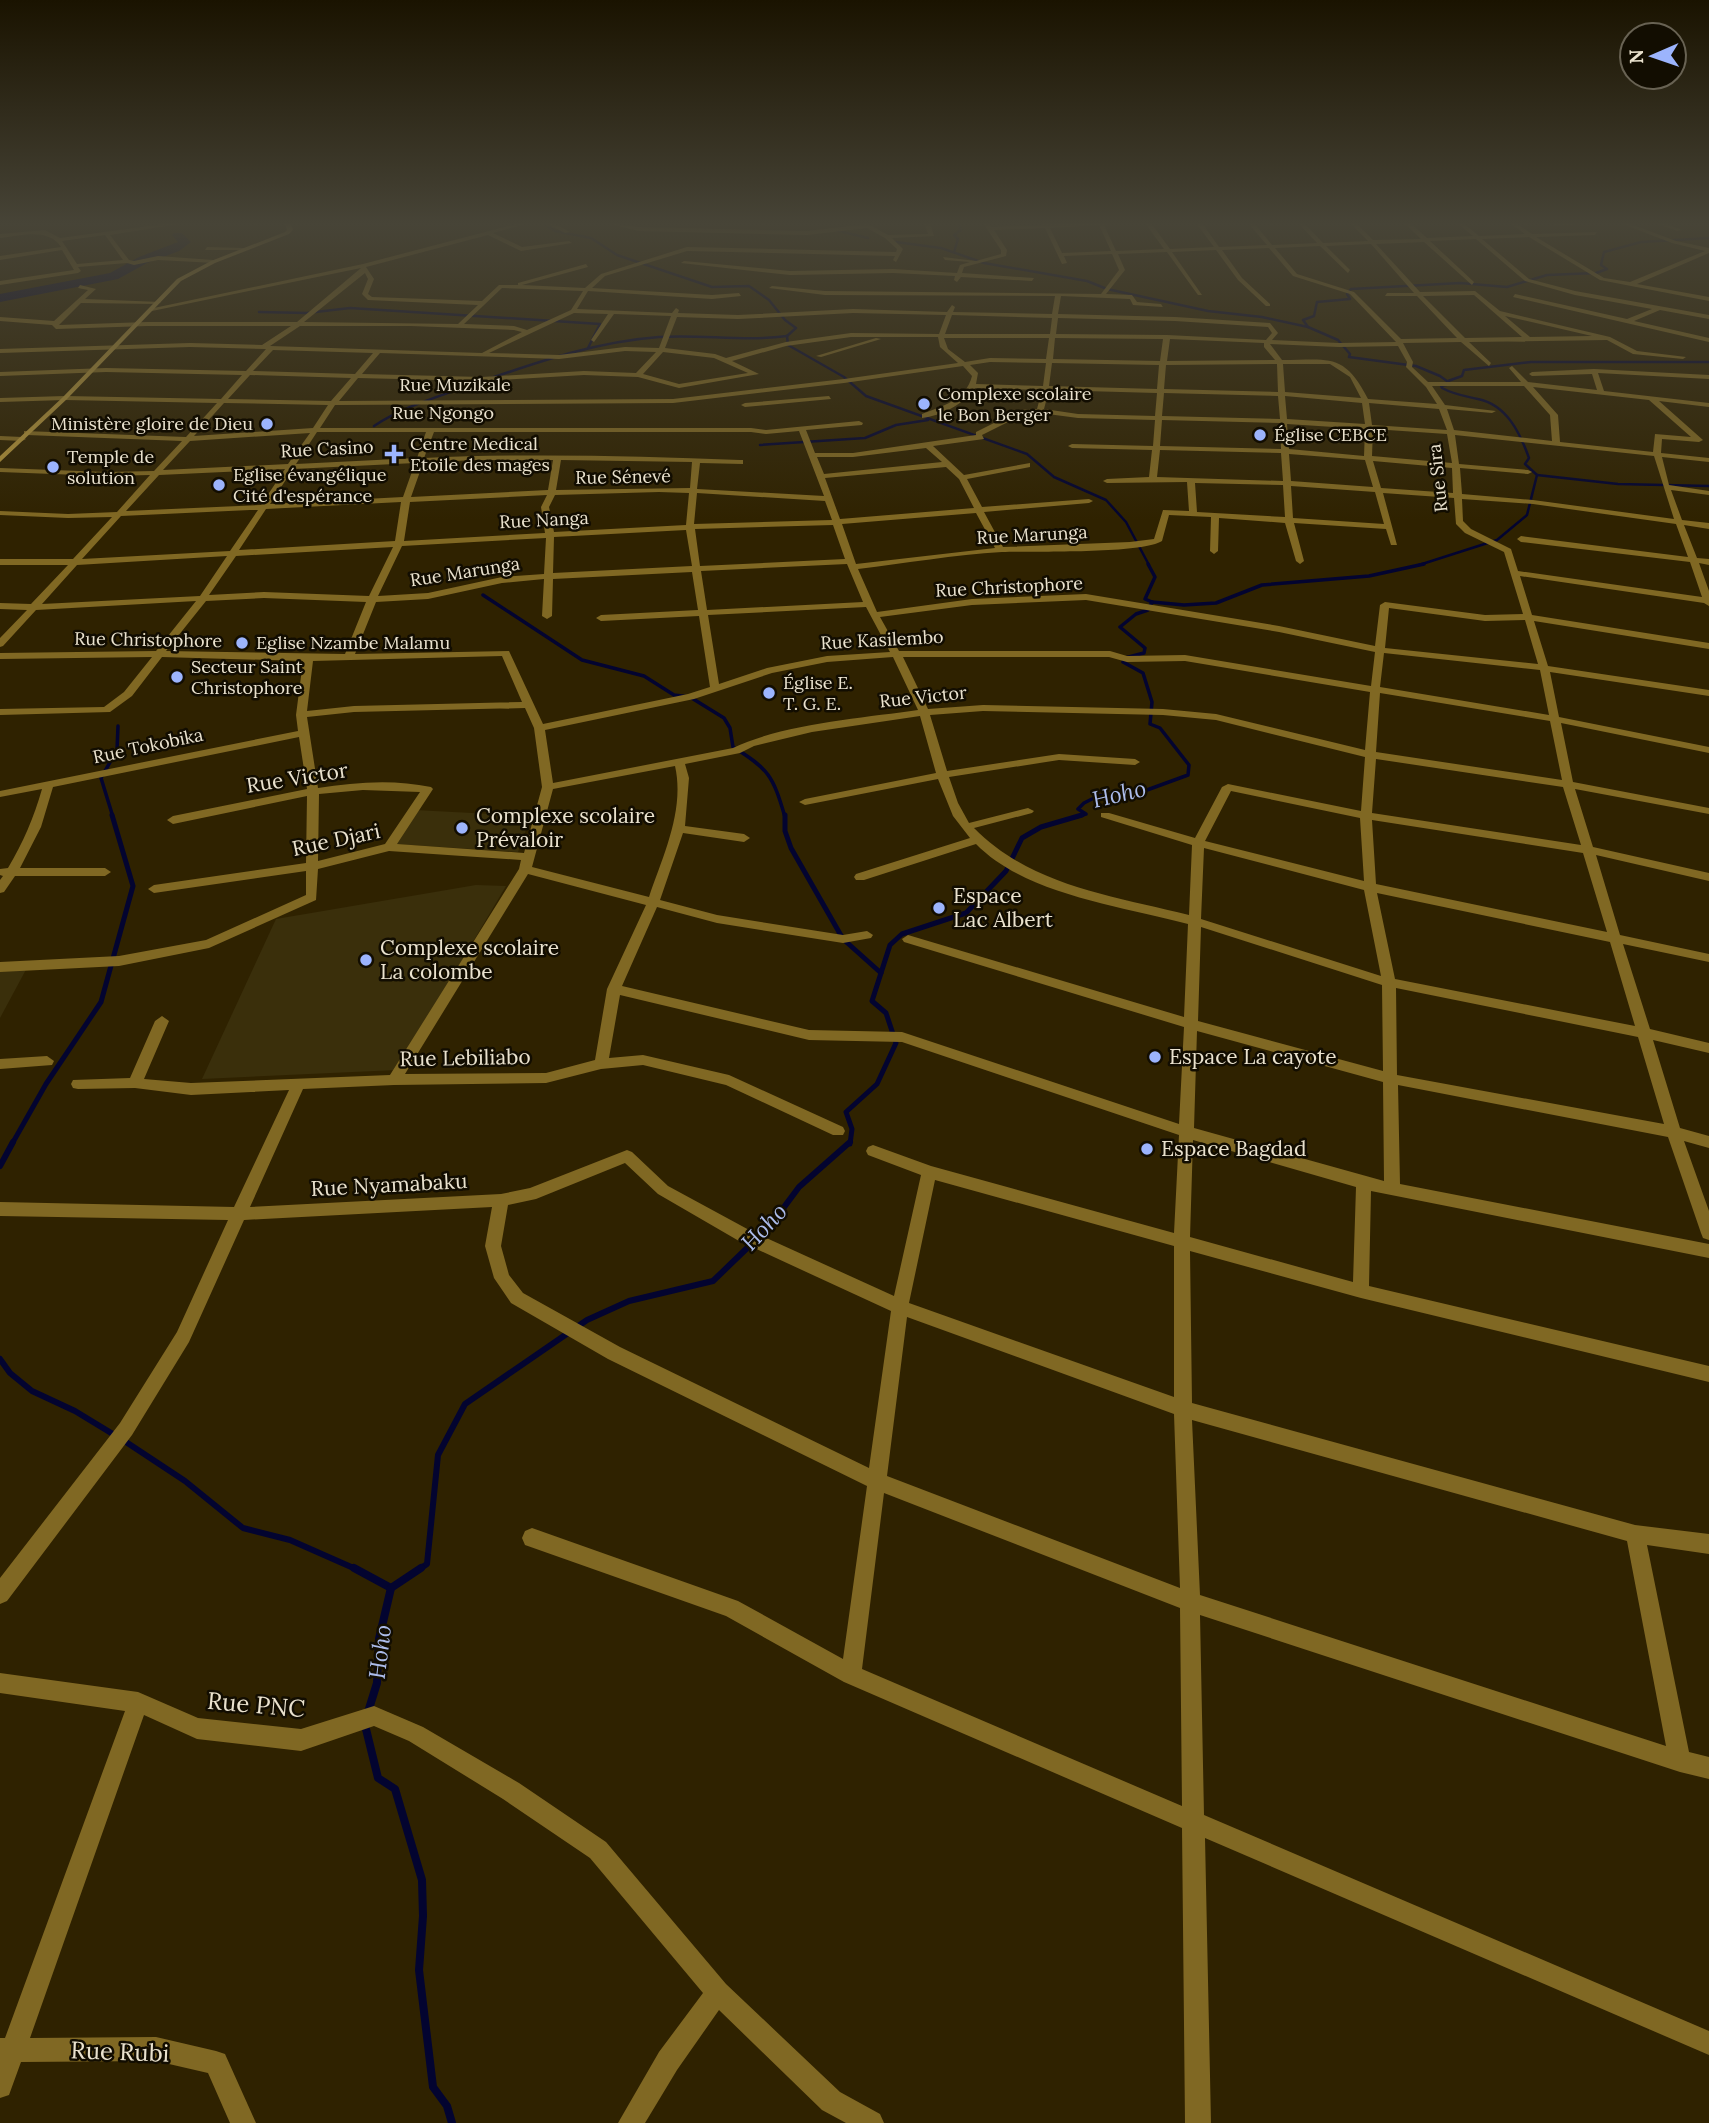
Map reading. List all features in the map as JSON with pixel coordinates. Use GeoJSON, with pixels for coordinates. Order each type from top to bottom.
{"type":"FeatureCollection","features":[{"type":"Feature","properties":{"kind":"street"},"geometry":{"type":"LineString","coordinates":[[42,322],[55,323],[56,327],[460,325],[514,328],[527,332]]}},
{"type":"Feature","properties":{"kind":"street"},"geometry":{"type":"LineString","coordinates":[[0,460],[140,322]]}},
{"type":"Feature","properties":{"kind":"street"},"geometry":{"type":"LineString","coordinates":[[0,644],[158,473],[266,348],[301,322]]}},
{"type":"Feature","properties":{"kind":"street"},"geometry":{"type":"LineString","coordinates":[[460,325],[463,322]]}},
{"type":"Feature","properties":{"kind":"street"},"geometry":{"type":"LineString","coordinates":[[483,352],[555,322]]}},
{"type":"Feature","properties":{"kind":"street"},"geometry":{"type":"LineString","coordinates":[[594,340],[606,322]]}},
{"type":"Feature","properties":{"kind":"street"},"geometry":{"type":"LineString","coordinates":[[638,376],[661,350],[673,322]]}},
{"type":"Feature","properties":{"kind":"street"},"geometry":{"type":"LineString","coordinates":[[925,416],[970,394],[973,386],[975,374],[945,351],[941,336],[946,322]]}},
{"type":"Feature","properties":{"kind":"street"},"geometry":{"type":"LineString","coordinates":[[1040,411],[1050,360],[1053,322]]}},
{"type":"Feature","properties":{"kind":"street"},"geometry":{"type":"LineString","coordinates":[[1228,322],[1270,325],[1275,333],[1267,342],[1267,347],[1280,362],[1289,521],[1300,561]]}},
{"type":"Feature","properties":{"kind":"street"},"geometry":{"type":"LineString","coordinates":[[1379,322],[1400,342]]}},
{"type":"Feature","properties":{"kind":"street"},"geometry":{"type":"LineString","coordinates":[[1445,322],[1489,363]]}},
{"type":"Feature","properties":{"kind":"street"},"geometry":{"type":"LineString","coordinates":[[1510,322],[1528,339]]}},
{"type":"Feature","properties":{"kind":"street"},"geometry":{"type":"LineString","coordinates":[[1542,322],[1608,338],[1635,353],[1683,357]]}},
{"type":"Feature","properties":{"kind":"street"},"geometry":{"type":"LineString","coordinates":[[1636,322],[1709,340]]}},
{"type":"Feature","properties":{"kind":"street"},"geometry":{"type":"LineString","coordinates":[[1565,327],[1576,323]]}},
{"type":"Feature","properties":{"kind":"street"},"geometry":{"type":"LineString","coordinates":[[727,360],[787,344],[851,335],[1167,337],[1343,345],[1608,338]]}},
{"type":"Feature","properties":{"kind":"street"},"geometry":{"type":"LineString","coordinates":[[819,356],[892,335]]}},
{"type":"Feature","properties":{"kind":"street"},"geometry":{"type":"LineString","coordinates":[[1153,479],[1162,363],[1167,337]]}},
{"type":"Feature","properties":{"kind":"street","name":"Rue Sira"},"geometry":{"type":"LineString","coordinates":[[1400,342],[1409,366],[1428,384],[1442,407],[1456,465],[1459,522],[1468,531],[1508,551],[1516,573]]}},
{"type":"Feature","properties":{"kind":"street"},"geometry":{"type":"LineString","coordinates":[[0,351],[190,345],[483,352],[559,357],[625,349],[661,350],[703,354],[727,360],[756,374],[679,386],[644,401]]}},
{"type":"Feature","properties":{"kind":"street"},"geometry":{"type":"LineString","coordinates":[[0,712],[106,710],[128,694],[203,598],[333,403],[378,351]]}},
{"type":"Feature","properties":{"kind":"street","name":"Rue Muzikale"},"geometry":{"type":"LineString","coordinates":[[0,400],[65,398],[333,403],[644,401],[707,398],[990,360],[1050,360],[1162,363],[1331,362],[1353,376],[1365,400]]}},
{"type":"Feature","properties":{"kind":"street"},"geometry":{"type":"LineString","coordinates":[[1512,368],[1554,415],[1556,442]]}},
{"type":"Feature","properties":{"kind":"street"},"geometry":{"type":"LineString","coordinates":[[0,374],[248,372],[482,379],[564,373],[638,376],[679,386]]}},
{"type":"Feature","properties":{"kind":"street"},"geometry":{"type":"LineString","coordinates":[[1595,372],[1601,391]]}},
{"type":"Feature","properties":{"kind":"street"},"geometry":{"type":"LineString","coordinates":[[1532,374],[1595,372],[1709,377]]}},
{"type":"Feature","properties":{"kind":"street"},"geometry":{"type":"LineString","coordinates":[[733,379],[741,393],[751,430]]}},
{"type":"Feature","properties":{"kind":"street"},"geometry":{"type":"LineString","coordinates":[[1428,384],[1526,384],[1709,405]]}},
{"type":"Feature","properties":{"kind":"street"},"geometry":{"type":"LineString","coordinates":[[973,386],[1282,394],[1492,411]]}},
{"type":"Feature","properties":{"kind":"street"},"geometry":{"type":"LineString","coordinates":[[745,405],[829,398]]}},
{"type":"Feature","properties":{"kind":"street"},"geometry":{"type":"LineString","coordinates":[[1653,399],[1699,440],[1658,436],[1657,453],[1666,487],[1709,601],[1516,573],[1544,668],[1568,784],[1674,1132],[1709,1233]]}},
{"type":"Feature","properties":{"kind":"street"},"geometry":{"type":"LineString","coordinates":[[1365,400],[1369,426],[1368,457],[1394,543]]}},
{"type":"Feature","properties":{"kind":"street"},"geometry":{"type":"LineString","coordinates":[[814,455],[853,455],[929,446],[978,436],[1023,412],[1040,411],[1078,416],[1369,426],[1556,442],[1709,460]]}},
{"type":"Feature","properties":{"kind":"street","name":"Rue Ngongo"},"geometry":{"type":"LineString","coordinates":[[0,438],[24,436],[188,439],[314,430],[431,429],[766,432],[859,423]]}},
{"type":"Feature","properties":{"kind":"street"},"geometry":{"type":"LineString","coordinates":[[349,656],[372,599],[399,544],[406,499],[431,429]]}},
{"type":"Feature","properties":{"kind":"street"},"geometry":{"type":"LineString","coordinates":[[802,430],[822,476],[826,499],[851,564],[925,712],[942,775],[966,827],[1003,862],[1074,890],[1195,921],[1389,982],[1643,1032],[1709,1048]]}},
{"type":"Feature","properties":{"kind":"street"},"geometry":{"type":"LineString","coordinates":[[929,446],[962,478],[1000,550]]}},
{"type":"Feature","properties":{"kind":"street"},"geometry":{"type":"LineString","coordinates":[[1072,446],[1284,451],[1528,472]]}},
{"type":"Feature","properties":{"kind":"street","name":"Rue Casino"},"geometry":{"type":"LineString","coordinates":[[0,470],[158,473],[421,460],[638,458],[740,462]]}},
{"type":"Feature","properties":{"kind":"street"},"geometry":{"type":"LineString","coordinates":[[547,616],[551,576],[550,536],[545,507],[551,495],[557,459]]}},
{"type":"Feature","properties":{"kind":"street"},"geometry":{"type":"LineString","coordinates":[[696,461],[690,527],[715,688]]}},
{"type":"Feature","properties":{"kind":"street"},"geometry":{"type":"LineString","coordinates":[[822,476],[948,464]]}},
{"type":"Feature","properties":{"kind":"street"},"geometry":{"type":"LineString","coordinates":[[962,478],[1027,466]]}},
{"type":"Feature","properties":{"kind":"street"},"geometry":{"type":"LineString","coordinates":[[1107,481],[1153,479],[1286,483],[1457,499],[1530,502],[1709,526]]}},
{"type":"Feature","properties":{"kind":"street"},"geometry":{"type":"LineString","coordinates":[[1191,480],[1193,514],[1389,527]]}},
{"type":"Feature","properties":{"kind":"street"},"geometry":{"type":"LineString","coordinates":[[1666,487],[1709,493]]}},
{"type":"Feature","properties":{"kind":"street","name":"Rue Sénevé"},"geometry":{"type":"LineString","coordinates":[[0,513],[68,516],[264,508],[465,495],[551,495],[637,490],[826,499]]}},
{"type":"Feature","properties":{"kind":"street","name":"Rue Nanga"},"geometry":{"type":"LineString","coordinates":[[0,562],[78,562],[690,527],[836,522],[1089,501]]}},
{"type":"Feature","properties":{"kind":"street","name":"Rue Marunga"},"geometry":{"type":"LineString","coordinates":[[0,606],[36,607],[264,595],[372,599],[428,596],[502,580],[551,576],[851,564],[1000,550],[1130,545],[1158,541],[1166,512],[1193,514]]}},
{"type":"Feature","properties":{"kind":"street"},"geometry":{"type":"LineString","coordinates":[[1214,551],[1215,516]]}},
{"type":"Feature","properties":{"kind":"street"},"geometry":{"type":"LineString","coordinates":[[1521,539],[1709,562]]}},
{"type":"Feature","properties":{"kind":"street","name":"Rue Christophore"},"geometry":{"type":"LineString","coordinates":[[876,615],[972,602],[1086,597],[1279,629],[1381,650],[1544,668],[1709,693]]}},
{"type":"Feature","properties":{"kind":"street"},"geometry":{"type":"LineString","coordinates":[[601,618],[869,604]]}},
{"type":"Feature","properties":{"kind":"street"},"geometry":{"type":"LineString","coordinates":[[1392,1190],[1389,982],[1370,887],[1366,816],[1375,691],[1385,605],[1485,618],[1529,617],[1709,646]]}},
{"type":"Feature","properties":{"kind":"street","name":"Rue Christophore"},"geometry":{"type":"LineString","coordinates":[[0,656],[159,654],[308,658],[506,653],[527,705]]}},
{"type":"Feature","properties":{"kind":"street","name":"Rue Kasilembo"},"geometry":{"type":"LineString","coordinates":[[539,728],[690,697],[770,670],[827,659],[896,654],[1110,654],[1127,659],[1185,658],[1554,719],[1709,750]]}},
{"type":"Feature","properties":{"kind":"street"},"geometry":{"type":"LineString","coordinates":[[0,967],[114,961],[209,944],[312,897],[313,791],[301,715],[308,658]]}},
{"type":"Feature","properties":{"kind":"street"},"geometry":{"type":"LineString","coordinates":[[301,715],[354,709],[527,705],[539,728],[548,788],[527,863],[394,1080]]}},
{"type":"Feature","properties":{"kind":"street","name":"Rue Victor"},"geometry":{"type":"LineString","coordinates":[[548,788],[736,751],[750,744],[812,729],[925,712],[984,708],[1163,712],[1216,717],[1371,755],[1568,784],[1709,811]]}},
{"type":"Feature","properties":{"kind":"street","name":"Rue Tokobika"},"geometry":{"type":"LineString","coordinates":[[0,794],[305,733]]}},
{"type":"Feature","properties":{"kind":"street"},"geometry":{"type":"LineString","coordinates":[[804,802],[942,775],[1059,757],[1135,762]]}},
{"type":"Feature","properties":{"kind":"street"},"geometry":{"type":"LineString","coordinates":[[601,1064],[614,989],[653,902],[679,829],[683,778],[679,762]]}},
{"type":"Feature","properties":{"kind":"street","name":"Rue Victor"},"geometry":{"type":"LineString","coordinates":[[173,820],[313,791],[399,785],[427,789],[389,847]]}},
{"type":"Feature","properties":{"kind":"street"},"geometry":{"type":"LineString","coordinates":[[0,890],[6,872],[43,813],[48,786]]}},
{"type":"Feature","properties":{"kind":"street"},"geometry":{"type":"LineString","coordinates":[[1198,2123],[1182,1241],[1198,843],[1228,787],[1366,816],[1590,850],[1709,877]]}},
{"type":"Feature","properties":{"kind":"street"},"geometry":{"type":"LineString","coordinates":[[966,827],[1028,811]]}},
{"type":"Feature","properties":{"kind":"street"},"geometry":{"type":"LineString","coordinates":[[1105,815],[1198,843],[1370,887],[1709,958]]}},
{"type":"Feature","properties":{"kind":"street"},"geometry":{"type":"LineString","coordinates":[[679,829],[744,838]]}},
{"type":"Feature","properties":{"kind":"street"},"geometry":{"type":"LineString","coordinates":[[860,877],[978,839]]}},
{"type":"Feature","properties":{"kind":"street","name":"Rue Djari"},"geometry":{"type":"LineString","coordinates":[[154,889],[313,866],[389,847],[527,863],[717,919],[843,939],[867,935]]}},
{"type":"Feature","properties":{"kind":"street"},"geometry":{"type":"LineString","coordinates":[[6,872],[104,872]]}},
{"type":"Feature","properties":{"kind":"street"},"geometry":{"type":"LineString","coordinates":[[908,939],[1190,1024],[1392,1079],[1674,1132],[1709,1142]]}},
{"type":"Feature","properties":{"kind":"street"},"geometry":{"type":"LineString","coordinates":[[614,989],[809,1035],[902,1037],[1186,1132],[1363,1183],[1709,1251]]}},
{"type":"Feature","properties":{"kind":"street"},"geometry":{"type":"LineString","coordinates":[[135,1083],[162,1021]]}},
{"type":"Feature","properties":{"kind":"street","name":"Rue Lebiliabo"},"geometry":{"type":"LineString","coordinates":[[78,1084],[135,1083],[191,1089],[394,1080],[546,1077],[601,1064],[643,1060],[729,1080],[838,1131]]}},
{"type":"Feature","properties":{"kind":"street"},"geometry":{"type":"LineString","coordinates":[[0,1064],[47,1061]]}},
{"type":"Feature","properties":{"kind":"street"},"geometry":{"type":"LineString","coordinates":[[0,1594],[126,1429],[183,1337],[298,1085]]}},
{"type":"Feature","properties":{"kind":"street"},"geometry":{"type":"LineString","coordinates":[[873,1151],[929,1172],[1361,1291],[1709,1374]]}},
{"type":"Feature","properties":{"kind":"street","name":"Rue Nyamabaku"},"geometry":{"type":"LineString","coordinates":[[1,1209],[239,1214],[501,1200],[531,1194],[626,1156],[663,1190],[750,1238],[900,1307]]}},
{"type":"Feature","properties":{"kind":"street"},"geometry":{"type":"LineString","coordinates":[[851,1675],[900,1307],[929,1172]]}},
{"type":"Feature","properties":{"kind":"street"},"geometry":{"type":"LineString","coordinates":[[1361,1291],[1363,1183]]}},
{"type":"Feature","properties":{"kind":"street"},"geometry":{"type":"LineString","coordinates":[[501,1200],[493,1246],[502,1278],[517,1298],[614,1353],[877,1481],[1190,1602],[1679,1761],[1709,1768]]}},
{"type":"Feature","properties":{"kind":"street"},"geometry":{"type":"LineString","coordinates":[[900,1307],[1183,1409],[1635,1534],[1709,1544]]}},
{"type":"Feature","properties":{"kind":"street"},"geometry":{"type":"LineString","coordinates":[[1635,1534],[1679,1761]]}},
{"type":"Feature","properties":{"kind":"street"},"geometry":{"type":"LineString","coordinates":[[532,1538],[731,1608],[851,1675],[1709,2043]]}},
{"type":"Feature","properties":{"kind":"street","name":"Rue PNC"},"geometry":{"type":"LineString","coordinates":[[0,1683],[138,1702],[197,1728],[301,1740],[374,1716],[416,1734],[598,1850],[718,1992]]}},
{"type":"Feature","properties":{"kind":"street"},"geometry":{"type":"LineString","coordinates":[[0,2086],[6,2050],[138,1702]]}},
{"type":"Feature","properties":{"kind":"street"},"geometry":{"type":"LineString","coordinates":[[631,2123],[668,2061],[718,1992],[831,2101],[871,2123]]}},
{"type":"Feature","properties":{"kind":"street","name":"Rue Rubi"},"geometry":{"type":"LineString","coordinates":[[6,2050],[156,2049],[216,2063],[243,2123]]}},
{"type":"Feature","properties":{"kind":"shaded area"},"geometry":{"type":"Polygon","coordinates":[[[415,810],[531,816],[518,852],[394,844],[415,810]]]}},
{"type":"Feature","properties":{"kind":"shaded area"},"geometry":{"type":"Polygon","coordinates":[[[476,885],[506,886],[397,1070],[202,1079],[276,919],[476,885]]]}},
{"type":"Feature","properties":{"kind":"shaded area"},"geometry":{"type":"Polygon","coordinates":[[[29,964],[0,1018],[0,967],[29,964]]]}},
{"type":"Feature","properties":{"kind":"waterway"},"geometry":{"type":"LineString","coordinates":[[570,322],[600,324],[588,348]]}},
{"type":"Feature","properties":{"kind":"waterway"},"geometry":{"type":"LineString","coordinates":[[787,336],[796,328],[788,322]]}},
{"type":"Feature","properties":{"kind":"waterway"},"geometry":{"type":"LineString","coordinates":[[1285,322],[1308,327]]}},
{"type":"Feature","properties":{"kind":"waterway","name":"Hoho"},"geometry":{"type":"LineString","coordinates":[[1304,322],[1308,327]]}},
{"type":"Feature","properties":{"kind":"waterway","name":"Hoho"},"geometry":{"type":"LineString","coordinates":[[1308,327],[1338,340],[1350,354],[1349,357],[1416,366],[1451,384],[1441,386],[1442,388],[1497,407],[1517,430],[1529,458],[1525,464],[1537,475]]}},
{"type":"Feature","properties":{"kind":"waterway"},"geometry":{"type":"LineString","coordinates":[[374,426],[439,396],[535,364],[608,344],[659,337],[787,336]]}},
{"type":"Feature","properties":{"kind":"waterway"},"geometry":{"type":"LineString","coordinates":[[787,336],[788,345],[844,377],[866,396],[1027,454],[1054,477],[1106,500],[1126,522],[1149,565]]}},
{"type":"Feature","properties":{"kind":"waterway"},"geometry":{"type":"LineString","coordinates":[[1448,381],[1462,376],[1464,370],[1531,362],[1709,362]]}},
{"type":"Feature","properties":{"kind":"waterway"},"geometry":{"type":"LineString","coordinates":[[760,445],[865,438],[896,425],[928,420]]}},
{"type":"Feature","properties":{"kind":"waterway","name":"Hoho"},"geometry":{"type":"LineString","coordinates":[[1419,565],[1497,540],[1527,515],[1537,475]]}},
{"type":"Feature","properties":{"kind":"waterway"},"geometry":{"type":"LineString","coordinates":[[1537,475],[1618,484],[1709,486]]}},
{"type":"Feature","properties":{"kind":"waterway"},"geometry":{"type":"LineString","coordinates":[[1148,564],[1155,577],[1145,599],[1152,602]]}},
{"type":"Feature","properties":{"kind":"waterway","name":"Hoho"},"geometry":{"type":"LineString","coordinates":[[1152,602],[1184,605],[1216,603],[1262,585],[1369,576],[1424,564]]}},
{"type":"Feature","properties":{"kind":"waterway"},"geometry":{"type":"LineString","coordinates":[[483,595],[582,660],[644,676],[674,695],[690,697],[724,718],[730,728],[733,747],[755,761],[773,783],[785,817]]}},
{"type":"Feature","properties":{"kind":"waterway","name":"Hoho"},"geometry":{"type":"LineString","coordinates":[[1076,817],[1086,814],[1078,809],[1098,796],[1147,790],[1188,775],[1189,765],[1160,728],[1150,724],[1152,702],[1143,673],[1123,662],[1125,658],[1144,653],[1145,648],[1120,627],[1136,614],[1148,610],[1152,602]]}},
{"type":"Feature","properties":{"kind":"waterway"},"geometry":{"type":"LineString","coordinates":[[113,817],[101,778],[117,750],[118,726]]}},
{"type":"Feature","properties":{"kind":"waterway"},"geometry":{"type":"LineString","coordinates":[[12,1144],[46,1084],[101,1002],[133,886],[112,815]]}},
{"type":"Feature","properties":{"kind":"waterway","name":"Hoho"},"geometry":{"type":"LineString","coordinates":[[881,973],[890,945],[902,934],[966,913],[1006,871],[1022,838],[1041,827],[1082,815]]}},
{"type":"Feature","properties":{"kind":"waterway"},"geometry":{"type":"LineString","coordinates":[[785,817],[785,831],[791,848],[843,939],[881,973]]}},
{"type":"Feature","properties":{"kind":"waterway","name":"Hoho"},"geometry":{"type":"LineString","coordinates":[[850,1144],[852,1129],[846,1112],[877,1084],[896,1043],[886,1013],[872,1001],[881,973]]}},
{"type":"Feature","properties":{"kind":"waterway"},"geometry":{"type":"LineString","coordinates":[[0,1166],[13,1142]]}},
{"type":"Feature","properties":{"kind":"waterway","name":"Hoho"},"geometry":{"type":"LineString","coordinates":[[391,1588],[427,1564],[438,1455],[465,1404],[587,1320],[629,1301],[713,1281],[770,1226],[799,1187],[850,1142]]}},
{"type":"Feature","properties":{"kind":"waterway"},"geometry":{"type":"LineString","coordinates":[[0,1359],[10,1373],[32,1391],[75,1411],[126,1442],[185,1481],[243,1528],[290,1540],[356,1569]]}},
{"type":"Feature","properties":{"kind":"waterway"},"geometry":{"type":"LineString","coordinates":[[356,1569],[391,1588]]}},
{"type":"Feature","properties":{"kind":"waterway","name":"Hoho"},"geometry":{"type":"LineString","coordinates":[[368,1712],[377,1683],[379,1639],[391,1588]]}},
{"type":"Feature","properties":{"kind":"waterway","name":"Hoho"},"geometry":{"type":"LineString","coordinates":[[365,1725],[378,1778],[395,1789],[422,1880],[423,1916],[419,1970],[433,2087],[447,2106],[452,2123]]}},
{"type":"Feature","properties":{"kind":"place","name":"Complexe scolaire le Bon Berger"},"geometry":{"type":"Point","coordinates":[924,404]}},
{"type":"Feature","properties":{"kind":"place","name":"Ministère gloire de Dieu"},"geometry":{"type":"Point","coordinates":[267,424]}},
{"type":"Feature","properties":{"kind":"place","name":"Église CEBCE"},"geometry":{"type":"Point","coordinates":[1260,435]}},
{"type":"Feature","properties":{"kind":"place","name":"Centre Medical Etoile des mages"},"geometry":{"type":"Point","coordinates":[394,454]}},
{"type":"Feature","properties":{"kind":"place","name":"Temple de solution"},"geometry":{"type":"Point","coordinates":[53,467]}},
{"type":"Feature","properties":{"kind":"place","name":"Eglise évangélique Cité d'espérance"},"geometry":{"type":"Point","coordinates":[219,485]}},
{"type":"Feature","properties":{"kind":"place","name":"Eglise Nzambe Malamu"},"geometry":{"type":"Point","coordinates":[242,643]}},
{"type":"Feature","properties":{"kind":"place","name":"Secteur Saint Christophore"},"geometry":{"type":"Point","coordinates":[177,677]}},
{"type":"Feature","properties":{"kind":"place","name":"Église E. T. G. E."},"geometry":{"type":"Point","coordinates":[769,693]}},
{"type":"Feature","properties":{"kind":"place","name":"Complexe scolaire Prévaloir"},"geometry":{"type":"Point","coordinates":[462,828]}},
{"type":"Feature","properties":{"kind":"place","name":"Espace Lac Albert"},"geometry":{"type":"Point","coordinates":[939,908]}},
{"type":"Feature","properties":{"kind":"place","name":"Complexe scolaire La colombe"},"geometry":{"type":"Point","coordinates":[366,960]}},
{"type":"Feature","properties":{"kind":"place","name":"Espace La cayote"},"geometry":{"type":"Point","coordinates":[1155,1057]}},
{"type":"Feature","properties":{"kind":"place","name":"Espace Bagdad"},"geometry":{"type":"Point","coordinates":[1147,1149]}}]}
